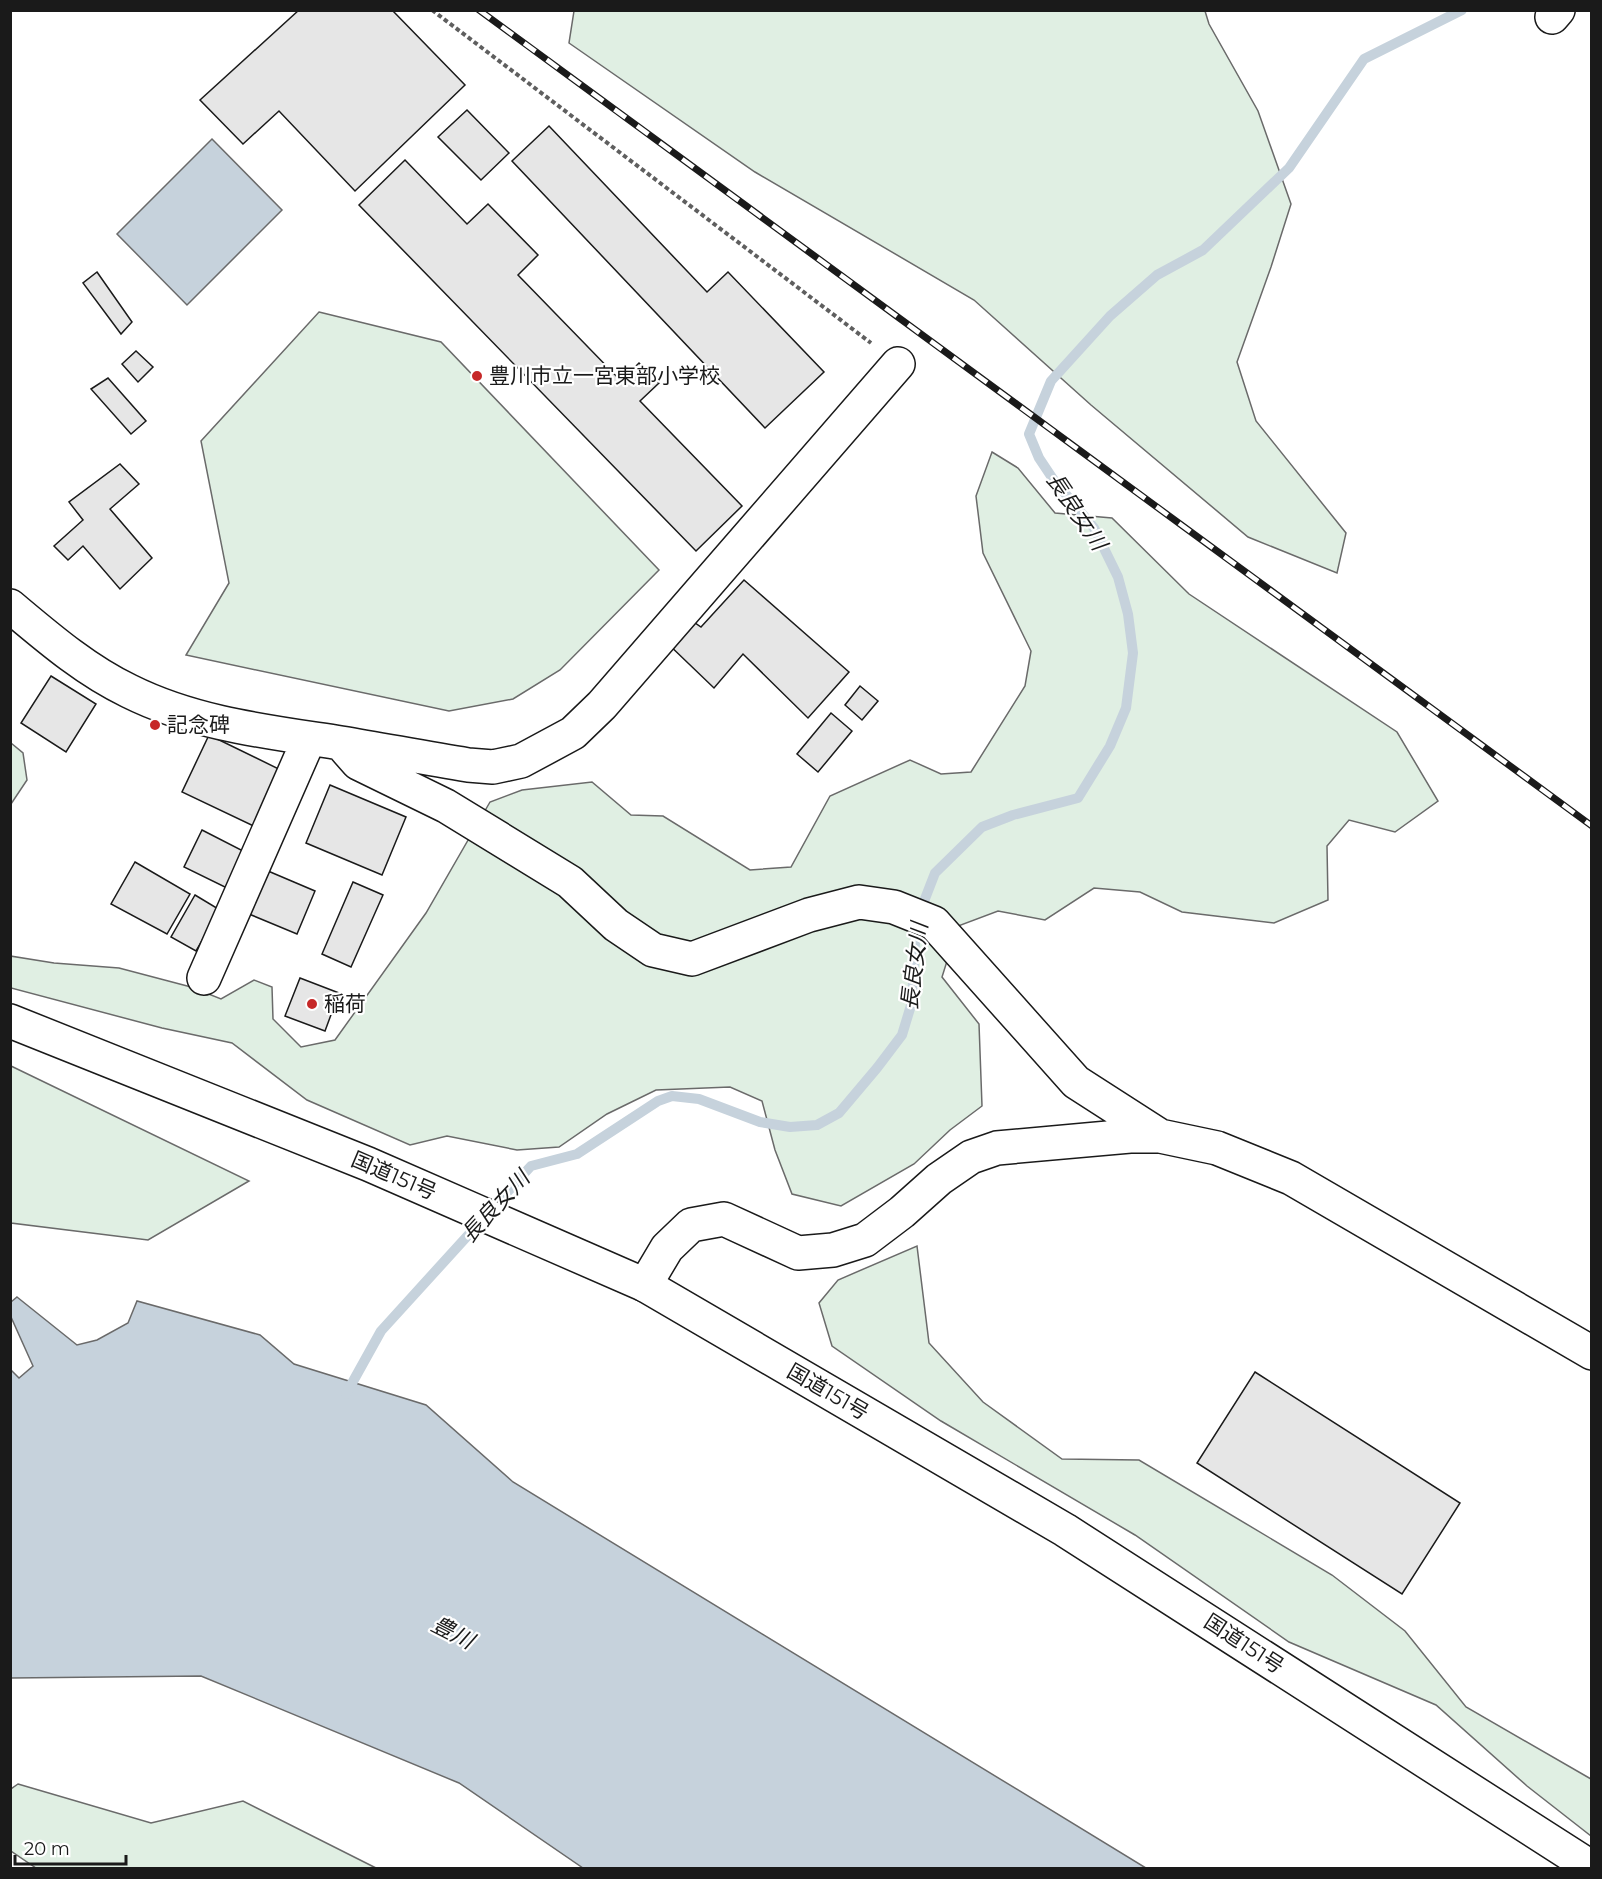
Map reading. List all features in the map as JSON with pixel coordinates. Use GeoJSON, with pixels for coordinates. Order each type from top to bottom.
{"type":"FeatureCollection","features":[{"type":"Feature","properties":{"kind":"main road"},"geometry":{"type":"LineString","coordinates":[[10,606],[42,634],[97,673],[128,691],[170,709],[220,723],[468,765],[493,767],[521,761],[573,733],[602,705],[898,364]]}},
{"type":"Feature","properties":{"kind":"main road"},"geometry":{"type":"LineString","coordinates":[[204,978],[309,739]]}},
{"type":"Feature","properties":{"kind":"main road"},"geometry":{"type":"LineString","coordinates":[[340,743],[358,763],[446,806],[570,882],[616,925],[652,950],[692,959],[809,915],[859,902],[894,907],[934,923],[1076,1082],[1160,1136]]}},
{"type":"Feature","properties":{"kind":"main road","name":"国道151号"},"geometry":{"type":"LineString","coordinates":[[10,1021],[346,1155],[645,1285],[1065,1530],[1592,1868]]}},
{"type":"Feature","properties":{"kind":"main road"},"geometry":{"type":"LineString","coordinates":[[645,1285],[667,1248],[691,1225],[724,1219],[798,1253],[833,1250],[865,1240],[902,1212],[939,1179],[971,1157],[997,1148],[1130,1136],[1160,1136],[1217,1148],[1291,1178],[1592,1353]]}},
{"type":"Feature","properties":{"kind":"path"},"geometry":{"type":"LineString","coordinates":[[432,10],[898,364]]}},
{"type":"Feature","properties":{"kind":"green space"},"geometry":{"type":"Polygon","coordinates":[[[574,11],[1205,11],[1209,24],[1258,111],[1291,204],[1237,362],[1256,421],[1346,533],[1337,573],[1248,537],[1091,405],[974,300],[755,172],[569,43],[574,11]]]}},
{"type":"Feature","properties":{"kind":"green space"},"geometry":{"type":"Polygon","coordinates":[[[319,312],[441,342],[659,570],[560,670],[513,699],[449,711],[186,655],[229,583],[201,441],[319,312]]]}},
{"type":"Feature","properties":{"kind":"green space"},"geometry":{"type":"Polygon","coordinates":[[[992,452],[1018,468],[1055,513],[1112,518],[1189,594],[1397,732],[1438,801],[1395,832],[1349,820],[1327,846],[1328,900],[1274,923],[1182,912],[1140,892],[1094,888],[1045,920],[998,911],[958,926],[942,977],[979,1024],[982,1106],[950,1130],[914,1164],[841,1206],[792,1194],[775,1150],[762,1101],[730,1087],[656,1090],[607,1114],[559,1147],[517,1150],[447,1136],[410,1145],[307,1100],[232,1043],[162,1028],[11,988],[10,956],[54,963],[119,968],[191,987],[221,999],[254,980],[272,987],[273,1019],[301,1047],[335,1040],[426,913],[490,802],[522,790],[592,782],[631,815],[663,816],[750,870],[791,867],[830,796],[910,760],[941,774],[971,772],[1025,686],[1031,651],[983,553],[976,496],[992,452]]]}},
{"type":"Feature","properties":{"kind":"green space"},"geometry":{"type":"Polygon","coordinates":[[[11,743],[23,753],[27,780],[11,804],[11,743]]]}},
{"type":"Feature","properties":{"kind":"green space"},"geometry":{"type":"Polygon","coordinates":[[[11,1066],[249,1181],[148,1240],[11,1223],[11,1066]]]}},
{"type":"Feature","properties":{"kind":"green space"},"geometry":{"type":"Polygon","coordinates":[[[917,1246],[929,1343],[983,1402],[1062,1459],[1139,1460],[1332,1575],[1405,1631],[1466,1707],[1591,1779],[1591,1836],[1527,1786],[1436,1705],[1289,1642],[1135,1535],[941,1421],[832,1346],[819,1303],[838,1280],[917,1246]]]}},
{"type":"Feature","properties":{"kind":"green space"},"geometry":{"type":"Polygon","coordinates":[[[18,1784],[151,1823],[243,1801],[376,1868],[36,1868],[11,1851],[11,1789],[18,1784]]]}},
{"type":"Feature","properties":{"kind":"water"},"geometry":{"type":"Polygon","coordinates":[[[212,139],[282,210],[187,305],[117,234],[212,139]]]}},
{"type":"Feature","properties":{"kind":"water","name":"豊川"},"geometry":{"type":"Polygon","coordinates":[[[17,1297],[77,1345],[97,1340],[128,1323],[137,1301],[260,1335],[294,1364],[426,1405],[513,1482],[1146,1868],[583,1868],[459,1783],[201,1676],[11,1678],[11,1370],[19,1378],[33,1366],[11,1317],[11,1302],[17,1297]]]}},
{"type":"Feature","properties":{"kind":"building"},"geometry":{"type":"Polygon","coordinates":[[[299,10],[392,10],[465,85],[355,191],[279,111],[243,144],[200,100],[299,10]]]}},
{"type":"Feature","properties":{"kind":"building"},"geometry":{"type":"Polygon","coordinates":[[[467,110],[509,153],[481,180],[438,137],[467,110]]]}},
{"type":"Feature","properties":{"kind":"building"},"geometry":{"type":"Polygon","coordinates":[[[549,126],[707,292],[728,272],[824,372],[765,428],[512,161],[549,126]]]}},
{"type":"Feature","properties":{"kind":"building"},"geometry":{"type":"Polygon","coordinates":[[[405,160],[467,224],[488,204],[538,255],[518,275],[621,381],[639,363],[659,383],[640,401],[742,506],[696,551],[359,205],[405,160]]]}},
{"type":"Feature","properties":{"kind":"building"},"geometry":{"type":"Polygon","coordinates":[[[97,272],[132,322],[121,334],[83,283],[97,272]]]}},
{"type":"Feature","properties":{"kind":"building"},"geometry":{"type":"Polygon","coordinates":[[[136,351],[153,367],[138,382],[122,364],[136,351]]]}},
{"type":"Feature","properties":{"kind":"building"},"geometry":{"type":"Polygon","coordinates":[[[108,378],[146,421],[131,434],[91,389],[108,378]]]}},
{"type":"Feature","properties":{"kind":"building"},"geometry":{"type":"Polygon","coordinates":[[[120,464],[139,484],[110,509],[152,558],[120,589],[83,546],[68,560],[54,546],[83,520],[69,502],[120,464]]]}},
{"type":"Feature","properties":{"kind":"building"},"geometry":{"type":"Polygon","coordinates":[[[744,580],[849,672],[808,718],[743,654],[714,688],[664,640],[685,616],[701,627],[744,580]]]}},
{"type":"Feature","properties":{"kind":"building"},"geometry":{"type":"Polygon","coordinates":[[[51,676],[96,704],[66,752],[21,723],[51,676]]]}},
{"type":"Feature","properties":{"kind":"building"},"geometry":{"type":"Polygon","coordinates":[[[860,686],[878,701],[862,720],[845,705],[860,686]]]}},
{"type":"Feature","properties":{"kind":"building"},"geometry":{"type":"Polygon","coordinates":[[[831,713],[852,731],[818,772],[797,754],[831,713]]]}},
{"type":"Feature","properties":{"kind":"building"},"geometry":{"type":"Polygon","coordinates":[[[209,735],[287,773],[260,829],[182,792],[209,735]]]}},
{"type":"Feature","properties":{"kind":"building"},"geometry":{"type":"Polygon","coordinates":[[[330,785],[406,817],[382,875],[306,843],[330,785]]]}},
{"type":"Feature","properties":{"kind":"building"},"geometry":{"type":"Polygon","coordinates":[[[202,830],[249,854],[231,890],[184,867],[202,830]]]}},
{"type":"Feature","properties":{"kind":"building"},"geometry":{"type":"Polygon","coordinates":[[[135,862],[190,894],[167,934],[111,904],[135,862]]]}},
{"type":"Feature","properties":{"kind":"building"},"geometry":{"type":"Polygon","coordinates":[[[268,871],[315,891],[297,934],[249,914],[268,871]]]}},
{"type":"Feature","properties":{"kind":"building"},"geometry":{"type":"Polygon","coordinates":[[[353,882],[383,895],[351,967],[322,954],[353,882]]]}},
{"type":"Feature","properties":{"kind":"building"},"geometry":{"type":"Polygon","coordinates":[[[195,895],[220,910],[196,951],[171,937],[195,895]]]}},
{"type":"Feature","properties":{"kind":"building","name":"稲荷"},"geometry":{"type":"Polygon","coordinates":[[[300,978],[339,993],[325,1031],[285,1016],[300,978]]]}},
{"type":"Feature","properties":{"kind":"building"},"geometry":{"type":"Polygon","coordinates":[[[1255,1372],[1460,1503],[1402,1594],[1197,1463],[1255,1372]]]}},
{"type":"Feature","properties":{"kind":"waterway","name":"長良女川"},"geometry":{"type":"LineString","coordinates":[[346,1394],[381,1331],[531,1166],[577,1154],[658,1101],[672,1096],[699,1099],[760,1122],[790,1127],[817,1125],[839,1113],[877,1068],[902,1035],[912,1002],[916,922],[935,873],[982,827],[1013,815],[1078,798],[1110,746],[1126,708],[1133,653],[1128,614],[1118,577],[1094,528],[1053,479],[1039,458],[1029,434],[1051,381],[1110,316],[1157,275],[1203,250],[1289,168],[1364,59],[1462,10]]}},
{"type":"Feature","properties":{"kind":"railway"},"geometry":{"type":"LineString","coordinates":[[479,10],[1592,826]]}},
{"type":"Feature","properties":{"kind":"place","name":"豊川市立一宮東部小学校"},"geometry":{"type":"Point","coordinates":[477,376]}},
{"type":"Feature","properties":{"kind":"place","name":"記念碑"},"geometry":{"type":"Point","coordinates":[155,725]}},
{"type":"Feature","properties":{"kind":"place","name":"稲荷"},"geometry":{"type":"Point","coordinates":[312,1004]}}]}
